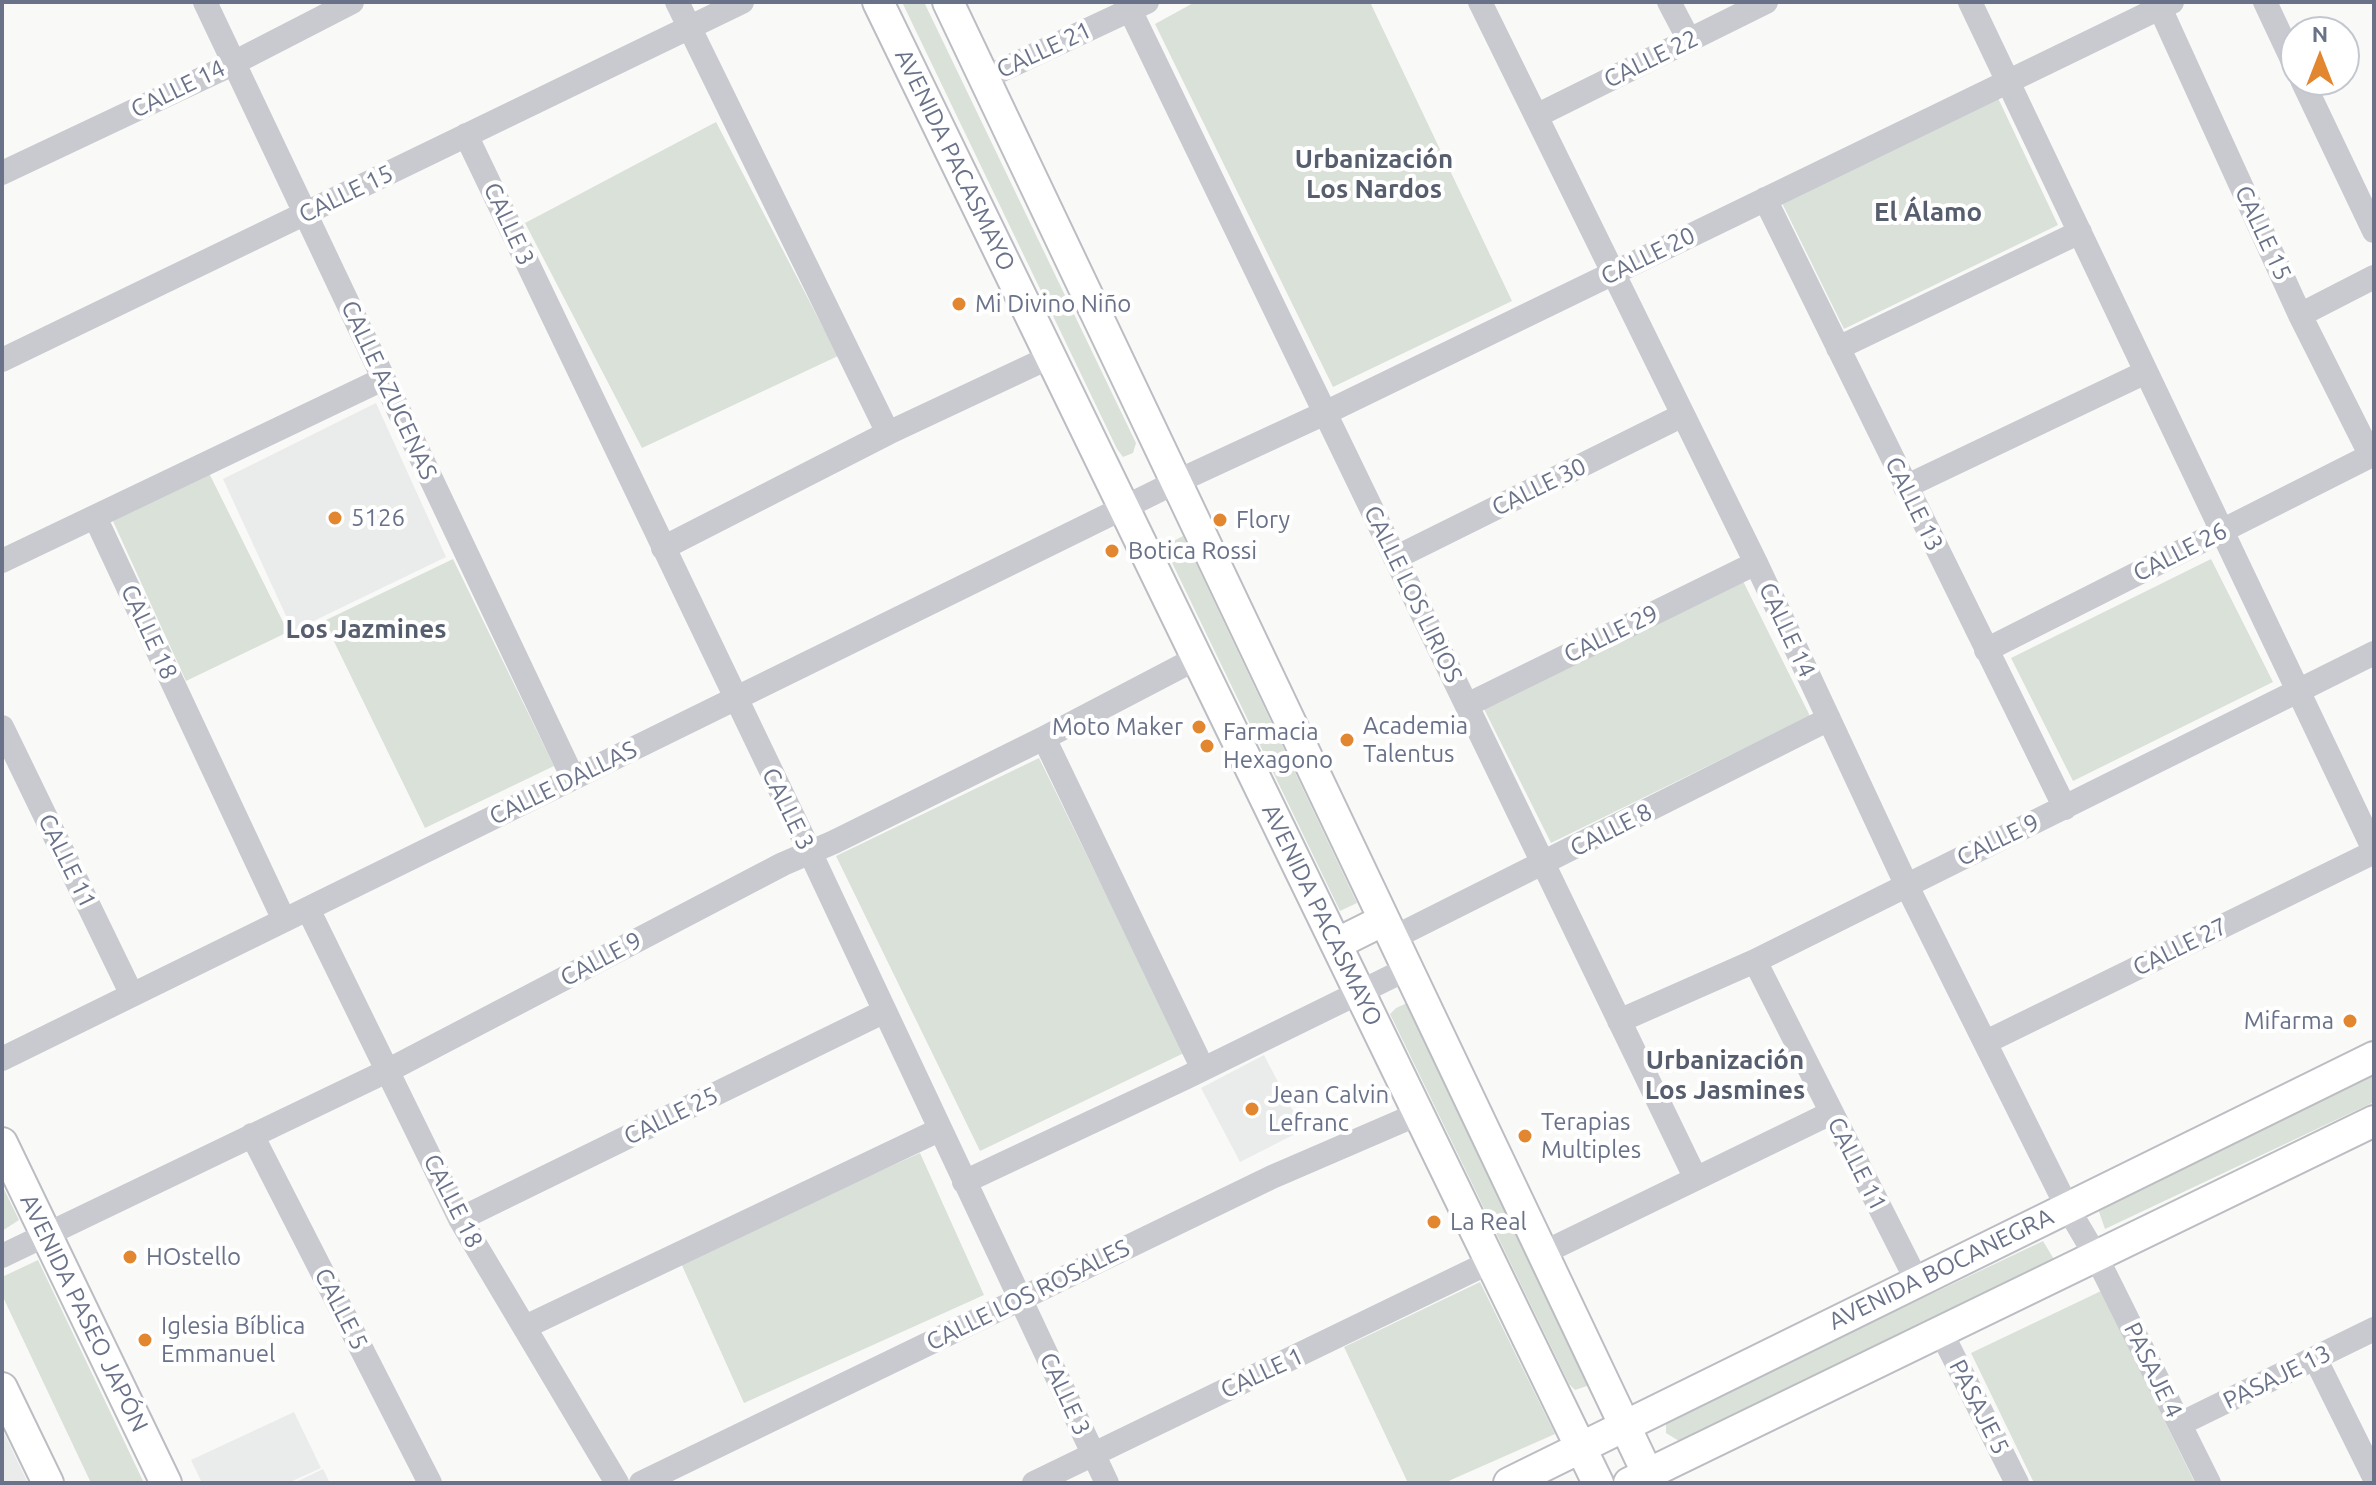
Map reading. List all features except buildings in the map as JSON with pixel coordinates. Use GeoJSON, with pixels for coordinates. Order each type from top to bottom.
{"type":"FeatureCollection","features":[{"type":"Feature","properties":{"kind":"main road","name":"AVENIDA PACASMAYO"},"geometry":{"type":"LineString","coordinates":[[878,2],[1598,1483]]}},
{"type":"Feature","properties":{"kind":"main road"},"geometry":{"type":"LineString","coordinates":[[948,2],[1624,1425],[1643,1480],[2374,1121]]}},
{"type":"Feature","properties":{"kind":"main road"},"geometry":{"type":"LineString","coordinates":[[1336,944],[1389,929]]}},
{"type":"Feature","properties":{"kind":"main road","name":"AVENIDA BOCANEGRA"},"geometry":{"type":"LineString","coordinates":[[1509,1483],[2374,1057]]}},
{"type":"Feature","properties":{"kind":"main road","name":"AVENIDA PASEO JAPÓN"},"geometry":{"type":"LineString","coordinates":[[2,1143],[166,1483]]}},
{"type":"Feature","properties":{"kind":"main road"},"geometry":{"type":"LineString","coordinates":[[2,1388],[48,1483]]}},
{"type":"Feature","properties":{"kind":"street","name":"CALLE AZUCENAS"},"geometry":{"type":"LineString","coordinates":[[205,2],[573,778]]}},
{"type":"Feature","properties":{"kind":"street","name":"CALLE 14"},"geometry":{"type":"LineString","coordinates":[[2,173],[352,2]]}},
{"type":"Feature","properties":{"kind":"street"},"geometry":{"type":"LineString","coordinates":[[677,2],[888,433]]}},
{"type":"Feature","properties":{"kind":"street","name":"CALLE 15"},"geometry":{"type":"LineString","coordinates":[[2,360],[742,2]]}},
{"type":"Feature","properties":{"kind":"street","name":"CALLE 14"},"geometry":{"type":"LineString","coordinates":[[1480,2],[1756,563],[1906,884],[2067,1207],[2096,1256]]}},
{"type":"Feature","properties":{"kind":"street"},"geometry":{"type":"LineString","coordinates":[[1669,2],[1689,40]]}},
{"type":"Feature","properties":{"kind":"street","name":"CALLE 22"},"geometry":{"type":"LineString","coordinates":[[1536,116],[1766,2]]}},
{"type":"Feature","properties":{"kind":"street"},"geometry":{"type":"LineString","coordinates":[[1970,2],[2374,851]]}},
{"type":"Feature","properties":{"kind":"street"},"geometry":{"type":"LineString","coordinates":[[2265,2],[2280,34]]}},
{"type":"Feature","properties":{"kind":"street","name":"CALLE 15"},"geometry":{"type":"LineString","coordinates":[[2166,5],[2300,315],[2372,455]]}},
{"type":"Feature","properties":{"kind":"street","name":"CALLE 20"},"geometry":{"type":"LineString","coordinates":[[1124,508],[2166,5]]}},
{"type":"Feature","properties":{"kind":"street","name":"CALLE 21"},"geometry":{"type":"LineString","coordinates":[[985,78],[1138,6]]}},
{"type":"Feature","properties":{"kind":"street","name":"CALLE LOS LIRIOS"},"geometry":{"type":"LineString","coordinates":[[1138,6],[1325,413],[1695,1177]]}},
{"type":"Feature","properties":{"kind":"street"},"geometry":{"type":"LineString","coordinates":[[2310,96],[2374,231]]}},
{"type":"Feature","properties":{"kind":"street","name":"CALLE 3"},"geometry":{"type":"LineString","coordinates":[[466,135],[810,852],[1107,1483]]}},
{"type":"Feature","properties":{"kind":"street","name":"CALLE 13"},"geometry":{"type":"LineString","coordinates":[[1765,199],[2065,808]]}},
{"type":"Feature","properties":{"kind":"street"},"geometry":{"type":"LineString","coordinates":[[1838,348],[2080,232]]}},
{"type":"Feature","properties":{"kind":"street"},"geometry":{"type":"LineString","coordinates":[[2300,315],[2374,277]]}},
{"type":"Feature","properties":{"kind":"street"},"geometry":{"type":"LineString","coordinates":[[663,548],[888,433],[1050,357]]}},
{"type":"Feature","properties":{"kind":"street"},"geometry":{"type":"LineString","coordinates":[[1905,487],[2146,372]]}},
{"type":"Feature","properties":{"kind":"street"},"geometry":{"type":"LineString","coordinates":[[2,561],[383,379]]}},
{"type":"Feature","properties":{"kind":"street","name":"CALLE 30"},"geometry":{"type":"LineString","coordinates":[[1395,558],[1683,415]]}},
{"type":"Feature","properties":{"kind":"street","name":"CALLE 26"},"geometry":{"type":"LineString","coordinates":[[1986,650],[2372,455]]}},
{"type":"Feature","properties":{"kind":"street","name":"CALLE DALLAS"},"geometry":{"type":"LineString","coordinates":[[2,1059],[1124,508]]}},
{"type":"Feature","properties":{"kind":"street","name":"CALLE 18"},"geometry":{"type":"LineString","coordinates":[[95,517],[284,920]]}},
{"type":"Feature","properties":{"kind":"street","name":"CALLE 29"},"geometry":{"type":"LineString","coordinates":[[1467,705],[1756,563]]}},
{"type":"Feature","properties":{"kind":"street","name":"CALLE 9"},"geometry":{"type":"LineString","coordinates":[[1619,1021],[1755,961],[2374,653]]}},
{"type":"Feature","properties":{"kind":"street","name":"CALLE 9"},"geometry":{"type":"LineString","coordinates":[[2,1256],[389,1070],[769,871],[1044,738],[1197,658]]}},
{"type":"Feature","properties":{"kind":"street","name":"CALLE 8"},"geometry":{"type":"LineString","coordinates":[[1389,929],[1543,863],[1829,719]]}},
{"type":"Feature","properties":{"kind":"street","name":"CALLE 11"},"geometry":{"type":"LineString","coordinates":[[2,727],[132,995]]}},
{"type":"Feature","properties":{"kind":"street"},"geometry":{"type":"LineString","coordinates":[[1044,738],[1203,1069]]}},
{"type":"Feature","properties":{"kind":"street","name":"CALLE 27"},"geometry":{"type":"LineString","coordinates":[[1986,1042],[2374,851]]}},
{"type":"Feature","properties":{"kind":"street","name":"CALLE 18"},"geometry":{"type":"LineString","coordinates":[[308,909],[460,1219],[617,1483]]}},
{"type":"Feature","properties":{"kind":"street","name":"CALLE 11"},"geometry":{"type":"LineString","coordinates":[[1755,961],[1917,1281]]}},
{"type":"Feature","properties":{"kind":"street"},"geometry":{"type":"LineString","coordinates":[[964,1182],[1407,969]]}},
{"type":"Feature","properties":{"kind":"street","name":"CALLE 25"},"geometry":{"type":"LineString","coordinates":[[460,1219],[883,1012]]}},
{"type":"Feature","properties":{"kind":"street"},"geometry":{"type":"LineString","coordinates":[[1543,1253],[1831,1113]]}},
{"type":"Feature","properties":{"kind":"street","name":"CALLE LOS ROSALES"},"geometry":{"type":"LineString","coordinates":[[641,1483],[1272,1177],[1418,1114]]}},
{"type":"Feature","properties":{"kind":"street"},"geometry":{"type":"LineString","coordinates":[[525,1327],[939,1130]]}},
{"type":"Feature","properties":{"kind":"street","name":"CALLE 5"},"geometry":{"type":"LineString","coordinates":[[252,1135],[430,1483]]}},
{"type":"Feature","properties":{"kind":"street","name":"PASAJE 4"},"geometry":{"type":"LineString","coordinates":[[2096,1256],[2209,1483]]}},
{"type":"Feature","properties":{"kind":"street","name":"CALLE 1"},"geometry":{"type":"LineString","coordinates":[[1034,1483],[1490,1262]]}},
{"type":"Feature","properties":{"kind":"street","name":"PASAJE 13"},"geometry":{"type":"LineString","coordinates":[[2180,1424],[2374,1329]]}},
{"type":"Feature","properties":{"kind":"street","name":"PASAJE 5"},"geometry":{"type":"LineString","coordinates":[[1941,1332],[2017,1483]]}},
{"type":"Feature","properties":{"kind":"street"},"geometry":{"type":"LineString","coordinates":[[2315,1358],[2374,1477]]}},
{"type":"Feature","properties":{"kind":"shaded area"},"geometry":{"type":"Polygon","coordinates":[[[902,2],[924,2],[1136,443],[1133,453],[1123,457],[1117,449],[902,2]]]}},
{"type":"Feature","properties":{"kind":"shaded area"},"geometry":{"type":"Polygon","coordinates":[[[1195,2],[1370,2],[1512,301],[1333,387],[1155,24],[1195,2]]]}},
{"type":"Feature","properties":{"kind":"shaded area"},"geometry":{"type":"Polygon","coordinates":[[[1998,98],[2058,225],[1844,329],[1782,203],[1998,98]]]}},
{"type":"Feature","properties":{"kind":"shaded area"},"geometry":{"type":"Polygon","coordinates":[[[716,122],[838,356],[642,448],[525,223],[716,122]]]}},
{"type":"Feature","properties":{"kind":"shaded area","name":"5126"},"geometry":{"type":"Polygon","coordinates":[[[376,403],[446,557],[293,631],[223,479],[376,403]]]}},
{"type":"Feature","properties":{"kind":"shaded area"},"geometry":{"type":"Polygon","coordinates":[[[209,473],[288,632],[186,681],[112,519],[209,473]]]}},
{"type":"Feature","properties":{"kind":"shaded area"},"geometry":{"type":"Polygon","coordinates":[[[1183,536],[1357,903],[1340,911],[1164,546],[1183,536]]]}},
{"type":"Feature","properties":{"kind":"shaded area"},"geometry":{"type":"Polygon","coordinates":[[[453,559],[554,766],[425,828],[324,621],[453,559]]]}},
{"type":"Feature","properties":{"kind":"shaded area"},"geometry":{"type":"Polygon","coordinates":[[[2211,559],[2273,682],[2073,781],[2011,658],[2211,559]]]}},
{"type":"Feature","properties":{"kind":"shaded area"},"geometry":{"type":"Polygon","coordinates":[[[1743,581],[1810,716],[1551,843],[1484,709],[1743,581]]]}},
{"type":"Feature","properties":{"kind":"shaded area"},"geometry":{"type":"Polygon","coordinates":[[[1039,758],[1184,1053],[980,1151],[836,856],[1039,758]]]}},
{"type":"Feature","properties":{"kind":"shaded area"},"geometry":{"type":"Polygon","coordinates":[[[1407,1003],[1416,1010],[1590,1385],[1575,1390],[1569,1384],[1390,1014],[1407,1003]]]}},
{"type":"Feature","properties":{"kind":"shaded area","name":"Jean Calvin Lefranc"},"geometry":{"type":"Polygon","coordinates":[[[1264,1055],[1303,1130],[1240,1162],[1201,1088],[1264,1055]]]}},
{"type":"Feature","properties":{"kind":"shaded area"},"geometry":{"type":"Polygon","coordinates":[[[2374,1073],[2374,1102],[2105,1229],[2097,1206],[2374,1073]]]}},
{"type":"Feature","properties":{"kind":"shaded area"},"geometry":{"type":"Polygon","coordinates":[[[920,1153],[984,1295],[744,1403],[680,1261],[920,1153]]]}},
{"type":"Feature","properties":{"kind":"shaded area"},"geometry":{"type":"Polygon","coordinates":[[[2,1185],[19,1220],[2,1231],[2,1185]]]}},
{"type":"Feature","properties":{"kind":"shaded area"},"geometry":{"type":"Polygon","coordinates":[[[2043,1241],[2055,1261],[1679,1441],[1666,1433],[1666,1420],[2043,1241]]]}},
{"type":"Feature","properties":{"kind":"shaded area"},"geometry":{"type":"Polygon","coordinates":[[[38,1260],[144,1483],[91,1483],[2,1295],[2,1277],[38,1260]]]}},
{"type":"Feature","properties":{"kind":"shaded area"},"geometry":{"type":"Polygon","coordinates":[[[1480,1282],[1555,1434],[1444,1483],[1408,1483],[1344,1347],[1480,1282]]]}},
{"type":"Feature","properties":{"kind":"shaded area"},"geometry":{"type":"Polygon","coordinates":[[[2101,1291],[2195,1483],[2034,1483],[1971,1353],[2101,1291]]]}},
{"type":"Feature","properties":{"kind":"shaded area"},"geometry":{"type":"Polygon","coordinates":[[[294,1412],[321,1468],[288,1483],[202,1483],[191,1460],[294,1412]]]}},
{"type":"Feature","properties":{"kind":"shaded area"},"geometry":{"type":"Polygon","coordinates":[[[2,1429],[28,1483],[2,1483],[2,1429]]]}},
{"type":"Feature","properties":{"kind":"shaded area"},"geometry":{"type":"Polygon","coordinates":[[[323,1469],[330,1483],[294,1483],[323,1469]]]}},
{"type":"Feature","properties":{"kind":"place","name":"Mi Divino Niño"},"geometry":{"type":"Point","coordinates":[959,304]}},
{"type":"Feature","properties":{"kind":"place","name":"5126"},"geometry":{"type":"Point","coordinates":[335,518]}},
{"type":"Feature","properties":{"kind":"place","name":"Flory"},"geometry":{"type":"Point","coordinates":[1220,520]}},
{"type":"Feature","properties":{"kind":"place","name":"Botica Rossi"},"geometry":{"type":"Point","coordinates":[1112,551]}},
{"type":"Feature","properties":{"kind":"place","name":"Moto Maker"},"geometry":{"type":"Point","coordinates":[1199,727]}},
{"type":"Feature","properties":{"kind":"place","name":"Academia Talentus"},"geometry":{"type":"Point","coordinates":[1347,740]}},
{"type":"Feature","properties":{"kind":"place","name":"Farmacia Hexagono"},"geometry":{"type":"Point","coordinates":[1207,746]}},
{"type":"Feature","properties":{"kind":"place","name":"Mifarma"},"geometry":{"type":"Point","coordinates":[2350,1021]}},
{"type":"Feature","properties":{"kind":"place","name":"Jean Calvin Lefranc"},"geometry":{"type":"Point","coordinates":[1252,1109]}},
{"type":"Feature","properties":{"kind":"place","name":"Terapias Multiples"},"geometry":{"type":"Point","coordinates":[1525,1136]}},
{"type":"Feature","properties":{"kind":"place","name":"La Real"},"geometry":{"type":"Point","coordinates":[1434,1222]}},
{"type":"Feature","properties":{"kind":"place","name":"HOstello"},"geometry":{"type":"Point","coordinates":[130,1257]}},
{"type":"Feature","properties":{"kind":"place","name":"Iglesia Bíblica Emmanuel"},"geometry":{"type":"Point","coordinates":[145,1340]}},
{"type":"Feature","properties":{"kind":"district","name":"Urbanización Los Nardos"},"geometry":{"type":"Point","coordinates":[1374,174]}},
{"type":"Feature","properties":{"kind":"district","name":"El Álamo"},"geometry":{"type":"Point","coordinates":[1928,212]}},
{"type":"Feature","properties":{"kind":"district","name":"Los Jazmines"},"geometry":{"type":"Point","coordinates":[366,629]}},
{"type":"Feature","properties":{"kind":"district","name":"Urbanización Los Jasmines"},"geometry":{"type":"Point","coordinates":[1725,1075]}}]}
